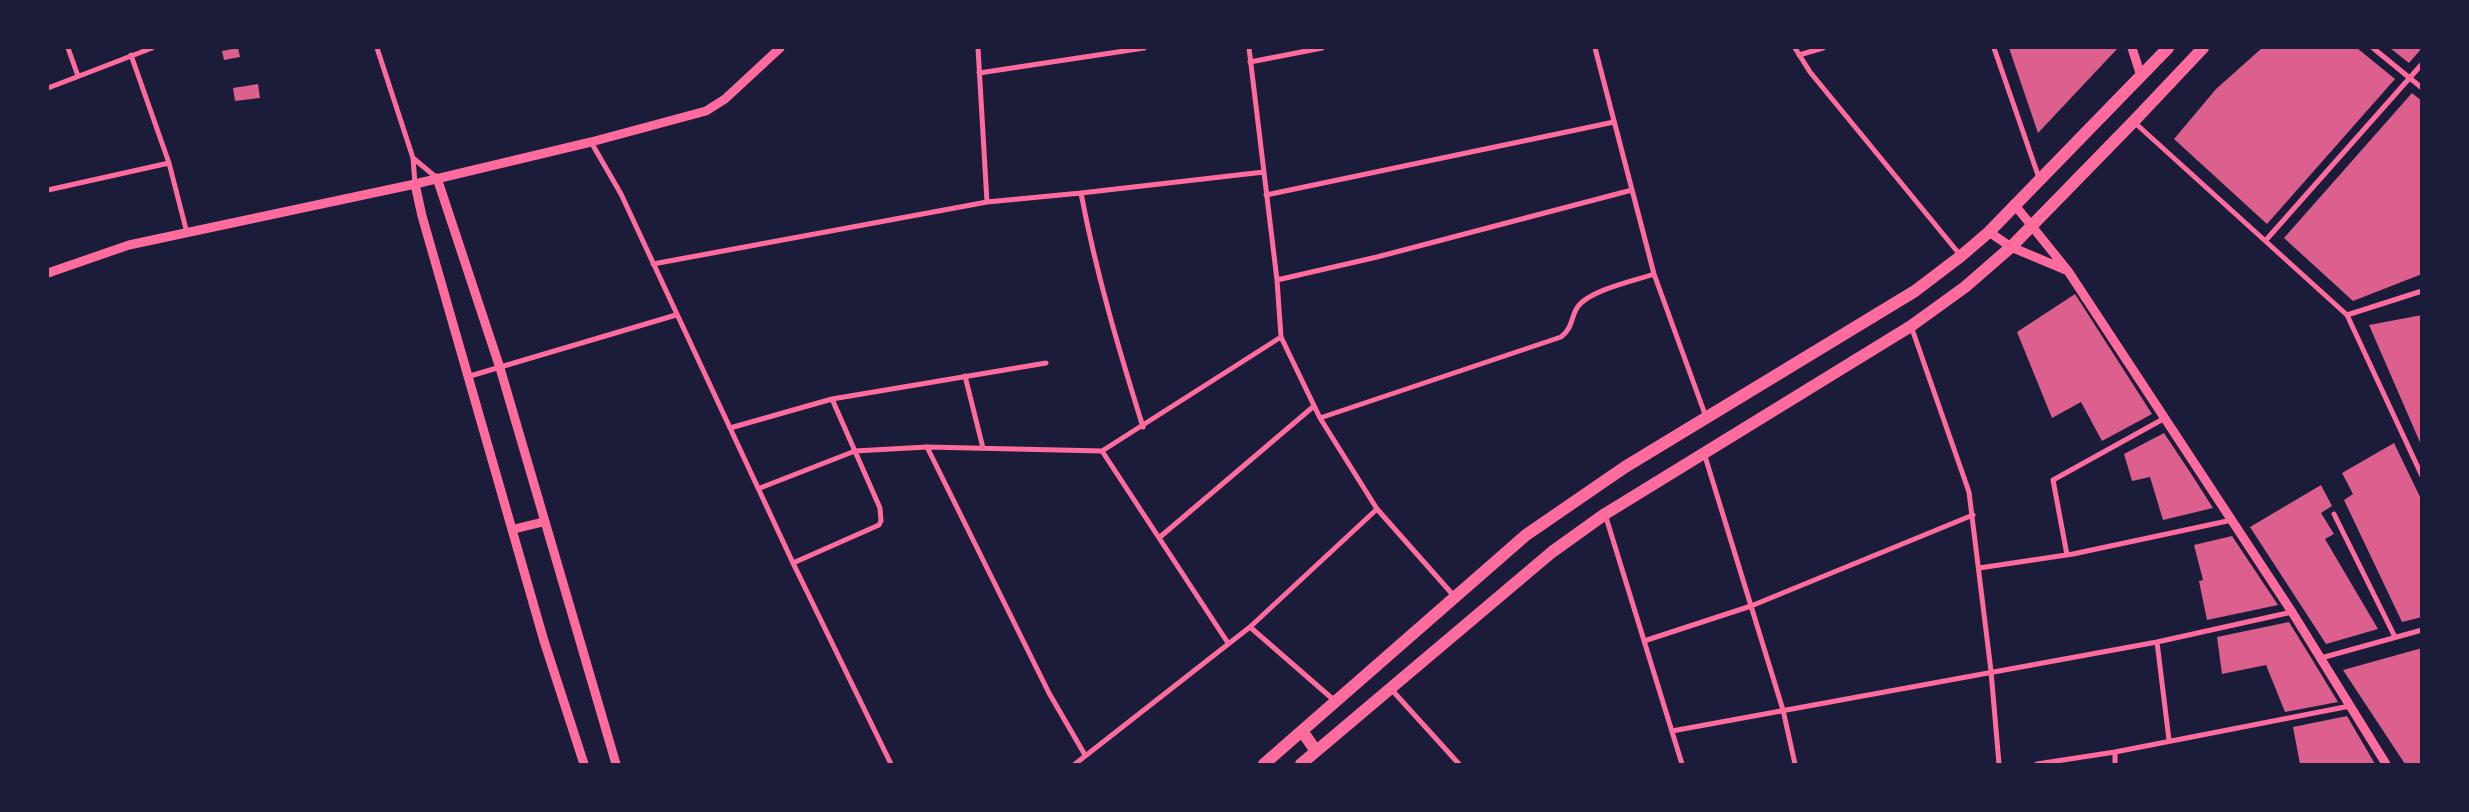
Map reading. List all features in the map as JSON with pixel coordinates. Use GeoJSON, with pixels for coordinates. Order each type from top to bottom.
{"type":"FeatureCollection","features":[{"type":"Feature","properties":{"kind":"highway"},"geometry":{"type":"LineString","coordinates":[[1264,764],[1526,536],[1604,480],[1915,291],[1961,256],[1989,232],[2014,204],[2168,48]]}},
{"type":"Feature","properties":{"kind":"highway"},"geometry":{"type":"LineString","coordinates":[[1301,764],[1552,552],[1605,514],[1911,326],[1965,287],[2011,246],[2134,121],[2202,48]]}},
{"type":"Feature","properties":{"kind":"highway"},"geometry":{"type":"LineString","coordinates":[[1302,731],[1316,751]]}},
{"type":"Feature","properties":{"kind":"street"},"geometry":{"type":"LineString","coordinates":[[68,48],[78,76]]}},
{"type":"Feature","properties":{"kind":"street"},"geometry":{"type":"LineString","coordinates":[[48,88],[152,48]]}},
{"type":"Feature","properties":{"kind":"street"},"geometry":{"type":"LineString","coordinates":[[377,48],[413,158],[415,184],[422,216],[470,376],[544,640],[584,764]]}},
{"type":"Feature","properties":{"kind":"street"},"geometry":{"type":"LineString","coordinates":[[48,273],[129,245],[415,184],[591,142],[706,112],[725,98],[780,48]]}},
{"type":"Feature","properties":{"kind":"street"},"geometry":{"type":"LineString","coordinates":[[978,48],[987,202]]}},
{"type":"Feature","properties":{"kind":"street"},"geometry":{"type":"LineString","coordinates":[[979,73],[1144,48]]}},
{"type":"Feature","properties":{"kind":"street"},"geometry":{"type":"LineString","coordinates":[[1249,48],[1277,280],[1281,336],[1320,418],[1377,509],[1456,598]]}},
{"type":"Feature","properties":{"kind":"street"},"geometry":{"type":"LineString","coordinates":[[1250,62],[1322,48]]}},
{"type":"Feature","properties":{"kind":"street"},"geometry":{"type":"LineString","coordinates":[[1595,48],[1654,274],[1706,417]]}},
{"type":"Feature","properties":{"kind":"street"},"geometry":{"type":"LineString","coordinates":[[1795,48],[1816,80],[1961,256]]}},
{"type":"Feature","properties":{"kind":"street"},"geometry":{"type":"LineString","coordinates":[[1799,55],[1823,48]]}},
{"type":"Feature","properties":{"kind":"street"},"geometry":{"type":"LineString","coordinates":[[1994,48],[2040,179]]}},
{"type":"Feature","properties":{"kind":"street"},"geometry":{"type":"LineString","coordinates":[[2132,48],[2142,76]]}},
{"type":"Feature","properties":{"kind":"street"},"geometry":{"type":"LineString","coordinates":[[2374,48],[2422,88]]}},
{"type":"Feature","properties":{"kind":"street"},"geometry":{"type":"LineString","coordinates":[[131,55],[169,163],[187,234]]}},
{"type":"Feature","properties":{"kind":"street"},"geometry":{"type":"LineString","coordinates":[[2266,240],[2422,64]]}},
{"type":"Feature","properties":{"kind":"street"},"geometry":{"type":"LineString","coordinates":[[2134,121],[2347,315],[2422,476]]}},
{"type":"Feature","properties":{"kind":"street"},"geometry":{"type":"LineString","coordinates":[[1266,195],[1614,122]]}},
{"type":"Feature","properties":{"kind":"street"},"geometry":{"type":"LineString","coordinates":[[591,142],[621,194],[676,315],[760,488],[793,563],[891,764]]}},
{"type":"Feature","properties":{"kind":"street"},"geometry":{"type":"LineString","coordinates":[[413,158],[437,178],[500,368],[543,522],[616,764]]}},
{"type":"Feature","properties":{"kind":"street"},"geometry":{"type":"LineString","coordinates":[[48,190],[169,163]]}},
{"type":"Feature","properties":{"kind":"street"},"geometry":{"type":"LineString","coordinates":[[653,264],[987,202],[1264,172]]}},
{"type":"Feature","properties":{"kind":"street"},"geometry":{"type":"LineString","coordinates":[[1277,280],[1387,254],[1632,190]]}},
{"type":"Feature","properties":{"kind":"street"},"geometry":{"type":"LineString","coordinates":[[1081,193],[1092,250],[1118,348],[1143,427]]}},
{"type":"Feature","properties":{"kind":"street"},"geometry":{"type":"LineString","coordinates":[[2014,204],[2068,271],[2292,612],[2386,764]]}},
{"type":"Feature","properties":{"kind":"street"},"geometry":{"type":"LineString","coordinates":[[1989,232],[2011,246],[2068,271]]}},
{"type":"Feature","properties":{"kind":"street"},"geometry":{"type":"LineString","coordinates":[[1320,418],[1562,337],[1570,331],[1575,311],[1581,303],[1593,295],[1654,274]]}},
{"type":"Feature","properties":{"kind":"street"},"geometry":{"type":"LineString","coordinates":[[2347,315],[2422,291]]}},
{"type":"Feature","properties":{"kind":"street"},"geometry":{"type":"LineString","coordinates":[[470,376],[676,315]]}},
{"type":"Feature","properties":{"kind":"street"},"geometry":{"type":"LineString","coordinates":[[1911,326],[1969,492],[1991,671],[1999,764]]}},
{"type":"Feature","properties":{"kind":"street"},"geometry":{"type":"LineString","coordinates":[[760,488],[854,451],[983,448],[1102,451],[1143,427],[1281,336]]}},
{"type":"Feature","properties":{"kind":"street"},"geometry":{"type":"LineString","coordinates":[[730,428],[832,399],[1046,363]]}},
{"type":"Feature","properties":{"kind":"street"},"geometry":{"type":"LineString","coordinates":[[966,376],[983,448]]}},
{"type":"Feature","properties":{"kind":"street"},"geometry":{"type":"LineString","coordinates":[[793,563],[878,525],[881,521],[880,508],[832,399]]}},
{"type":"Feature","properties":{"kind":"street"},"geometry":{"type":"LineString","coordinates":[[1160,537],[1314,406]]}},
{"type":"Feature","properties":{"kind":"street"},"geometry":{"type":"LineString","coordinates":[[2067,555],[2053,480],[2165,418]]}},
{"type":"Feature","properties":{"kind":"street"},"geometry":{"type":"LineString","coordinates":[[927,448],[1049,693],[1086,755]]}},
{"type":"Feature","properties":{"kind":"street"},"geometry":{"type":"LineString","coordinates":[[1102,451],[1160,537],[1228,644]]}},
{"type":"Feature","properties":{"kind":"street"},"geometry":{"type":"LineString","coordinates":[[1704,453],[1783,710],[1795,764]]}},
{"type":"Feature","properties":{"kind":"street"},"geometry":{"type":"LineString","coordinates":[[1074,764],[1250,627],[1377,509]]}},
{"type":"Feature","properties":{"kind":"street"},"geometry":{"type":"LineString","coordinates":[[1605,514],[1682,764]]}},
{"type":"Feature","properties":{"kind":"street"},"geometry":{"type":"LineString","coordinates":[[2334,514],[2395,637]]}},
{"type":"Feature","properties":{"kind":"street"},"geometry":{"type":"LineString","coordinates":[[1644,641],[1751,606],[1973,515]]}},
{"type":"Feature","properties":{"kind":"street"},"geometry":{"type":"LineString","coordinates":[[1979,568],[2067,555],[2232,520]]}},
{"type":"Feature","properties":{"kind":"street"},"geometry":{"type":"LineString","coordinates":[[514,529],[543,522]]}},
{"type":"Feature","properties":{"kind":"street"},"geometry":{"type":"LineString","coordinates":[[1672,731],[2157,642],[2292,612]]}},
{"type":"Feature","properties":{"kind":"street"},"geometry":{"type":"LineString","coordinates":[[1250,627],[1335,702]]}},
{"type":"Feature","properties":{"kind":"street"},"geometry":{"type":"LineString","coordinates":[[2321,658],[2422,630]]}},
{"type":"Feature","properties":{"kind":"street"},"geometry":{"type":"LineString","coordinates":[[2157,642],[2169,740]]}},
{"type":"Feature","properties":{"kind":"street"},"geometry":{"type":"LineString","coordinates":[[1390,687],[1459,764]]}},
{"type":"Feature","properties":{"kind":"street"},"geometry":{"type":"LineString","coordinates":[[2037,764],[2114,752],[2350,706]]}},
{"type":"Feature","properties":{"kind":"street"},"geometry":{"type":"LineString","coordinates":[[2114,752],[2116,764]]}},
{"type":"Feature","properties":{"kind":"building"},"geometry":{"type":"Polygon","coordinates":[[[238,48],[240,57],[224,60],[222,51],[238,48]]]}},
{"type":"Feature","properties":{"kind":"building"},"geometry":{"type":"Polygon","coordinates":[[[2009,48],[2118,48],[2038,133],[2009,48]]]}},
{"type":"Feature","properties":{"kind":"building"},"geometry":{"type":"Polygon","coordinates":[[[2262,48],[2357,48],[2395,79],[2267,224],[2174,139],[2216,89],[2262,48]]]}},
{"type":"Feature","properties":{"kind":"building"},"geometry":{"type":"Polygon","coordinates":[[[2390,48],[2422,48],[2409,63],[2390,48]]]}},
{"type":"Feature","properties":{"kind":"building"},"geometry":{"type":"Polygon","coordinates":[[[258,84],[260,98],[235,101],[233,88],[258,84]]]}},
{"type":"Feature","properties":{"kind":"building"},"geometry":{"type":"Polygon","coordinates":[[[2412,93],[2422,101],[2422,274],[2353,301],[2284,238],[2412,93]]]}},
{"type":"Feature","properties":{"kind":"building"},"geometry":{"type":"Polygon","coordinates":[[[2075,294],[2152,414],[2102,441],[2081,402],[2052,418],[2017,332],[2075,294]]]}},
{"type":"Feature","properties":{"kind":"building"},"geometry":{"type":"Polygon","coordinates":[[[2422,315],[2422,447],[2369,325],[2422,315]]]}},
{"type":"Feature","properties":{"kind":"building"},"geometry":{"type":"Polygon","coordinates":[[[2164,433],[2213,508],[2163,520],[2150,477],[2132,481],[2124,454],[2164,433]]]}},
{"type":"Feature","properties":{"kind":"building"},"geometry":{"type":"Polygon","coordinates":[[[2394,443],[2422,501],[2422,617],[2402,622],[2344,500],[2353,494],[2342,473],[2394,443]]]}},
{"type":"Feature","properties":{"kind":"building"},"geometry":{"type":"Polygon","coordinates":[[[2321,485],[2332,506],[2321,513],[2334,534],[2325,539],[2378,629],[2326,644],[2250,527],[2321,485]]]}},
{"type":"Feature","properties":{"kind":"building"},"geometry":{"type":"Polygon","coordinates":[[[2232,536],[2278,605],[2207,620],[2199,581],[2203,580],[2194,545],[2232,536]]]}},
{"type":"Feature","properties":{"kind":"building"},"geometry":{"type":"Polygon","coordinates":[[[2289,622],[2338,702],[2285,712],[2266,665],[2222,674],[2217,637],[2289,622]]]}},
{"type":"Feature","properties":{"kind":"building"},"geometry":{"type":"Polygon","coordinates":[[[2422,648],[2422,764],[2405,764],[2343,670],[2422,648]]]}},
{"type":"Feature","properties":{"kind":"building"},"geometry":{"type":"Polygon","coordinates":[[[2347,716],[2375,764],[2300,764],[2293,727],[2347,716]]]}}]}
